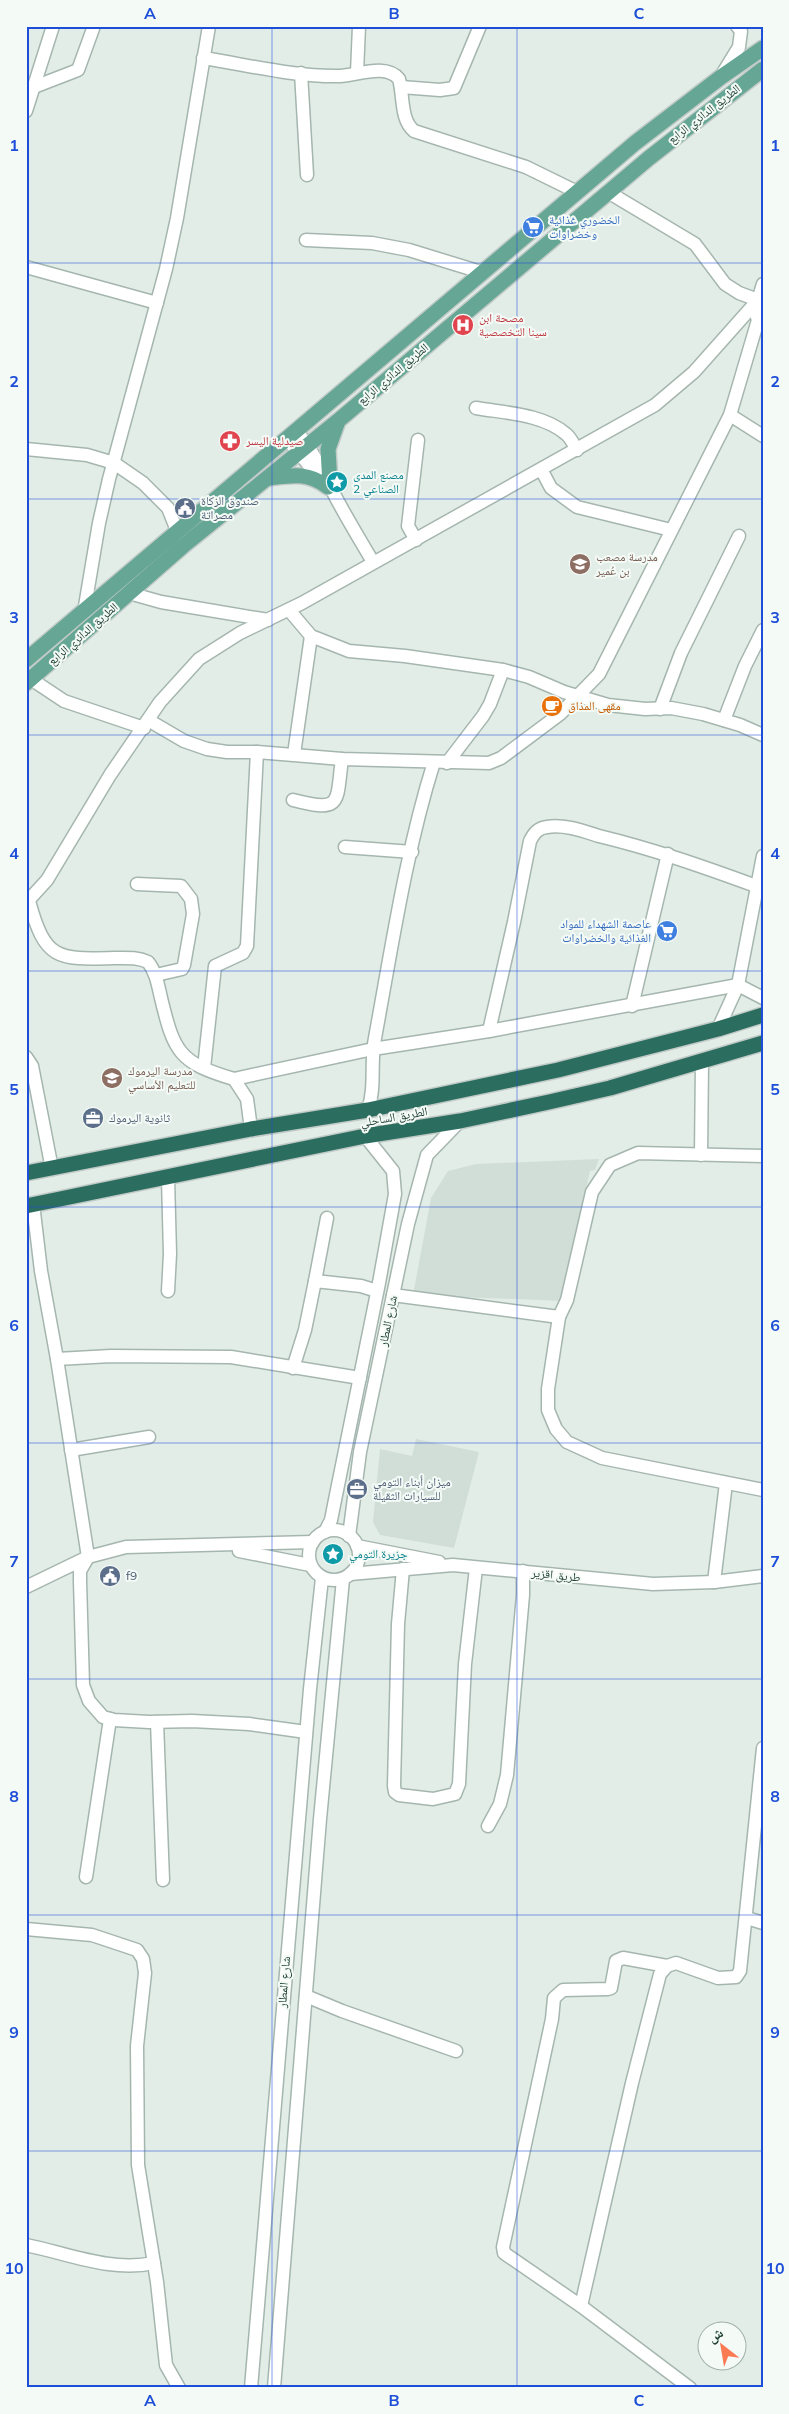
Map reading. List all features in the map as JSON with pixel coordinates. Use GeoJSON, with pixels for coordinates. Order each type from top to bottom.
{"type":"FeatureCollection","features":[{"type":"Feature","properties":{"kind":"highway","name":"الطريق الساحلي"},"geometry":{"type":"LineString","coordinates":[[26,1173],[250,1129],[368,1110],[558,1070],[718,1029],[763,1015]]}},
{"type":"Feature","properties":{"kind":"highway","name":"الطريق الساحلي"},"geometry":{"type":"LineString","coordinates":[[29,1205],[168,1178],[365,1136],[460,1121],[610,1088],[763,1043]]}},
{"type":"Feature","properties":{"kind":"main road"},"geometry":{"type":"LineString","coordinates":[[748,57],[763,37]]}},
{"type":"Feature","properties":{"kind":"main road","name":"الطريق الدائري الرابع"},"geometry":{"type":"LineString","coordinates":[[26,660],[635,143],[721,77],[763,48]]}},
{"type":"Feature","properties":{"kind":"main road","name":"الطريق الدائري الرابع"},"geometry":{"type":"LineString","coordinates":[[29,681],[183,546],[339,420],[696,119],[761,71]]}},
{"type":"Feature","properties":{"kind":"main road"},"geometry":{"type":"LineString","coordinates":[[330,488],[328,449],[339,420]]}},
{"type":"Feature","properties":{"kind":"main road"},"geometry":{"type":"LineString","coordinates":[[268,479],[297,474],[311,476],[330,488]]}},
{"type":"Feature","properties":{"kind":"street"},"geometry":{"type":"LineString","coordinates":[[26,111],[53,26]]}},
{"type":"Feature","properties":{"kind":"street"},"geometry":{"type":"LineString","coordinates":[[34,87],[78,70],[94,26]]}},
{"type":"Feature","properties":{"kind":"street"},"geometry":{"type":"LineString","coordinates":[[84,612],[98,523],[157,303],[177,218],[209,26]]}},
{"type":"Feature","properties":{"kind":"street"},"geometry":{"type":"LineString","coordinates":[[358,73],[359,26]]}},
{"type":"Feature","properties":{"kind":"street"},"geometry":{"type":"LineString","coordinates":[[401,87],[440,90],[454,88],[480,26]]}},
{"type":"Feature","properties":{"kind":"street"},"geometry":{"type":"LineString","coordinates":[[721,77],[738,47],[741,31],[738,26]]}},
{"type":"Feature","properties":{"kind":"street"},"geometry":{"type":"LineString","coordinates":[[203,58],[333,76],[390,72],[399,79],[404,118],[407,125],[414,131],[526,167],[577,192]]}},
{"type":"Feature","properties":{"kind":"street"},"geometry":{"type":"LineString","coordinates":[[301,73],[307,175]]}},
{"type":"Feature","properties":{"kind":"street"},"geometry":{"type":"LineString","coordinates":[[608,192],[695,244],[726,284],[739,293],[758,300]]}},
{"type":"Feature","properties":{"kind":"street"},"geometry":{"type":"LineString","coordinates":[[306,240],[372,243],[409,250],[484,273]]}},
{"type":"Feature","properties":{"kind":"street"},"geometry":{"type":"LineString","coordinates":[[26,267],[157,303]]}},
{"type":"Feature","properties":{"kind":"street"},"geometry":{"type":"LineString","coordinates":[[29,681],[64,701],[146,724],[184,741],[208,749],[227,752],[441,762],[489,763],[501,758],[560,714],[598,674],[730,415],[760,321],[755,311],[763,284]]}},
{"type":"Feature","properties":{"kind":"street"},"geometry":{"type":"LineString","coordinates":[[758,300],[694,372],[672,392],[636,418],[289,610],[240,633],[200,659],[160,702],[110,775],[47,880],[28,902],[36,929],[50,950],[70,958],[139,958],[148,962],[156,975],[170,1035],[176,1048],[188,1061],[234,1079],[373,1049],[632,1006],[738,985],[763,998]]}},
{"type":"Feature","properties":{"kind":"street"},"geometry":{"type":"LineString","coordinates":[[476,408],[538,420],[555,427],[567,435],[577,450]]}},
{"type":"Feature","properties":{"kind":"street"},"geometry":{"type":"LineString","coordinates":[[730,415],[763,436]]}},
{"type":"Feature","properties":{"kind":"street"},"geometry":{"type":"LineString","coordinates":[[291,435],[330,488],[373,562]]}},
{"type":"Feature","properties":{"kind":"street"},"geometry":{"type":"LineString","coordinates":[[416,540],[408,526],[418,440]]}},
{"type":"Feature","properties":{"kind":"street"},"geometry":{"type":"LineString","coordinates":[[26,449],[87,455],[114,463],[154,492],[168,508],[183,546]]}},
{"type":"Feature","properties":{"kind":"street"},"geometry":{"type":"LineString","coordinates":[[542,470],[551,488],[577,507],[671,530]]}},
{"type":"Feature","properties":{"kind":"street"},"geometry":{"type":"LineString","coordinates":[[660,709],[681,654],[739,536]]}},
{"type":"Feature","properties":{"kind":"street"},"geometry":{"type":"LineString","coordinates":[[129,594],[162,602],[268,620]]}},
{"type":"Feature","properties":{"kind":"street"},"geometry":{"type":"LineString","coordinates":[[289,610],[311,636],[349,651],[405,656],[503,670],[530,677],[577,696],[608,705],[692,712],[724,720],[763,735]]}},
{"type":"Feature","properties":{"kind":"street"},"geometry":{"type":"LineString","coordinates":[[724,720],[745,666],[763,630]]}},
{"type":"Feature","properties":{"kind":"street"},"geometry":{"type":"LineString","coordinates":[[294,754],[311,636]]}},
{"type":"Feature","properties":{"kind":"street"},"geometry":{"type":"LineString","coordinates":[[368,1110],[373,1095],[373,1049],[420,807],[441,762],[483,716],[490,704],[503,670]]}},
{"type":"Feature","properties":{"kind":"street"},"geometry":{"type":"LineString","coordinates":[[204,1068],[214,968],[219,962],[243,953],[247,946],[258,752]]}},
{"type":"Feature","properties":{"kind":"street"},"geometry":{"type":"LineString","coordinates":[[293,800],[320,807],[330,805],[336,800],[342,758]]}},
{"type":"Feature","properties":{"kind":"street"},"geometry":{"type":"LineString","coordinates":[[489,1031],[514,922],[530,840],[534,832],[545,827],[557,826],[668,854],[756,886]]}},
{"type":"Feature","properties":{"kind":"street"},"geometry":{"type":"LineString","coordinates":[[346,846],[412,852]]}},
{"type":"Feature","properties":{"kind":"street"},"geometry":{"type":"LineString","coordinates":[[632,1006],[668,854]]}},
{"type":"Feature","properties":{"kind":"street"},"geometry":{"type":"LineString","coordinates":[[718,1029],[738,985],[763,856]]}},
{"type":"Feature","properties":{"kind":"street"},"geometry":{"type":"LineString","coordinates":[[137,884],[181,886],[191,899],[193,914],[184,965],[182,969],[156,975]]}},
{"type":"Feature","properties":{"kind":"street"},"geometry":{"type":"LineString","coordinates":[[26,1057],[32,1066],[52,1169]]}},
{"type":"Feature","properties":{"kind":"street"},"geometry":{"type":"LineString","coordinates":[[700,1156],[702,1062]]}},
{"type":"Feature","properties":{"kind":"street"},"geometry":{"type":"LineString","coordinates":[[234,1079],[247,1100],[250,1129]]}},
{"type":"Feature","properties":{"kind":"street","name":"شارع المطار"},"geometry":{"type":"LineString","coordinates":[[349,1536],[360,1452],[408,1224],[427,1155],[460,1121]]}},
{"type":"Feature","properties":{"kind":"street","name":"شارع المطار"},"geometry":{"type":"LineString","coordinates":[[325,1532],[331,1520],[395,1194],[393,1171],[365,1136]]}},
{"type":"Feature","properties":{"kind":"street"},"geometry":{"type":"LineString","coordinates":[[763,1156],[700,1156],[638,1153],[610,1165],[592,1192],[567,1300],[560,1317],[548,1389],[548,1410],[556,1429],[567,1442],[602,1458],[693,1474],[763,1490]]}},
{"type":"Feature","properties":{"kind":"street"},"geometry":{"type":"LineString","coordinates":[[168,1178],[170,1254],[168,1292]]}},
{"type":"Feature","properties":{"kind":"street"},"geometry":{"type":"LineString","coordinates":[[29,1205],[58,1359],[88,1557],[80,1571],[83,1685],[85,1693],[96,1711],[110,1719],[157,1722],[240,1723],[306,1732]]}},
{"type":"Feature","properties":{"kind":"street"},"geometry":{"type":"LineString","coordinates":[[293,1368],[305,1330],[327,1218]]}},
{"type":"Feature","properties":{"kind":"street"},"geometry":{"type":"LineString","coordinates":[[390,1220],[408,1224]]}},
{"type":"Feature","properties":{"kind":"street"},"geometry":{"type":"LineString","coordinates":[[315,1281],[352,1285],[377,1291]]}},
{"type":"Feature","properties":{"kind":"street"},"geometry":{"type":"LineString","coordinates":[[393,1295],[429,1302],[560,1317]]}},
{"type":"Feature","properties":{"kind":"street"},"geometry":{"type":"LineString","coordinates":[[58,1359],[111,1356],[231,1358],[360,1378]]}},
{"type":"Feature","properties":{"kind":"street"},"geometry":{"type":"LineString","coordinates":[[71,1450],[149,1437]]}},
{"type":"Feature","properties":{"kind":"street"},"geometry":{"type":"LineString","coordinates":[[714,1582],[726,1483]]}},
{"type":"Feature","properties":{"kind":"street"},"geometry":{"type":"LineString","coordinates":[[338,1531],[349,1536],[357,1546],[358,1561],[346,1576],[336,1580],[322,1578],[310,1564],[309,1553],[313,1542],[325,1532],[338,1531]]}},
{"type":"Feature","properties":{"kind":"street"},"geometry":{"type":"LineString","coordinates":[[26,1587],[88,1557],[118,1549],[141,1546],[217,1546],[313,1542]]}},
{"type":"Feature","properties":{"kind":"street"},"geometry":{"type":"LineString","coordinates":[[217,1546],[310,1564]]}},
{"type":"Feature","properties":{"kind":"street"},"geometry":{"type":"LineString","coordinates":[[357,1546],[454,1565]]}},
{"type":"Feature","properties":{"kind":"street","name":"طريق اقزير"},"geometry":{"type":"LineString","coordinates":[[346,1576],[454,1565],[652,1584],[714,1582],[763,1576]]}},
{"type":"Feature","properties":{"kind":"street"},"geometry":{"type":"LineString","coordinates":[[403,1569],[398,1624],[394,1786],[395,1792],[399,1795],[433,1799],[454,1794],[459,1784],[465,1664],[476,1568]]}},
{"type":"Feature","properties":{"kind":"street"},"geometry":{"type":"LineString","coordinates":[[488,1826],[500,1804],[507,1774],[523,1595],[523,1571]]}},
{"type":"Feature","properties":{"kind":"street","name":"شارع المطار"},"geometry":{"type":"LineString","coordinates":[[274,2388],[320,1819],[346,1576]]}},
{"type":"Feature","properties":{"kind":"street","name":"شارع المطار"},"geometry":{"type":"LineString","coordinates":[[251,2388],[278,2045],[322,1578]]}},
{"type":"Feature","properties":{"kind":"street"},"geometry":{"type":"LineString","coordinates":[[86,1877],[110,1719]]}},
{"type":"Feature","properties":{"kind":"street"},"geometry":{"type":"LineString","coordinates":[[157,1722],[163,1880]]}},
{"type":"Feature","properties":{"kind":"street"},"geometry":{"type":"LineString","coordinates":[[690,2388],[581,2306],[504,2254],[503,2247],[552,2019],[554,1998],[563,1990],[611,1988],[616,1961],[623,1958],[667,1966],[683,1963],[718,1978],[736,1976],[740,1971],[747,1918],[763,1748]]}},
{"type":"Feature","properties":{"kind":"street"},"geometry":{"type":"LineString","coordinates":[[747,1918],[763,1923]]}},
{"type":"Feature","properties":{"kind":"street"},"geometry":{"type":"LineString","coordinates":[[26,1929],[92,1935],[137,1950],[143,1959],[145,1973],[137,2046],[138,2165],[154,2264],[166,2365],[179,2388]]}},
{"type":"Feature","properties":{"kind":"street"},"geometry":{"type":"LineString","coordinates":[[581,2306],[657,1982],[660,1974],[667,1966]]}},
{"type":"Feature","properties":{"kind":"street"},"geometry":{"type":"LineString","coordinates":[[306,1996],[342,2011],[456,2051]]}},
{"type":"Feature","properties":{"kind":"street"},"geometry":{"type":"LineString","coordinates":[[278,2045],[302,2047]]}},
{"type":"Feature","properties":{"kind":"street"},"geometry":{"type":"LineString","coordinates":[[26,2245],[111,2266],[134,2268],[154,2264]]}},
{"type":"Feature","properties":{"kind":"shaded area"},"geometry":{"type":"Polygon","coordinates":[[[599,1159],[595,1170],[590,1171],[562,1301],[413,1295],[431,1198],[448,1171],[476,1164],[599,1159]]]}},
{"type":"Feature","properties":{"kind":"shaded area"},"geometry":{"type":"Polygon","coordinates":[[[416,1439],[479,1452],[454,1548],[380,1535],[373,1522],[380,1449],[412,1456],[416,1439]]]}},
{"type":"Feature","properties":{"kind":"place","name":"الخضوري غذائية وخضراوات"},"geometry":{"type":"Point","coordinates":[533,227]}},
{"type":"Feature","properties":{"kind":"place","name":"مصحة ابن سينا التخصصية"},"geometry":{"type":"Point","coordinates":[463,325]}},
{"type":"Feature","properties":{"kind":"place","name":"صيدلية اليسر"},"geometry":{"type":"Point","coordinates":[230,441]}},
{"type":"Feature","properties":{"kind":"place","name":"مصنع المدى الصناعي 2"},"geometry":{"type":"Point","coordinates":[337,482]}},
{"type":"Feature","properties":{"kind":"place","name":"صندوق الزكاة مصراتة"},"geometry":{"type":"Point","coordinates":[185,508]}},
{"type":"Feature","properties":{"kind":"place","name":"مدرسة مصعب بن عُمير"},"geometry":{"type":"Point","coordinates":[580,564]}},
{"type":"Feature","properties":{"kind":"place","name":"مقهى المذاق"},"geometry":{"type":"Point","coordinates":[552,706]}},
{"type":"Feature","properties":{"kind":"place","name":"عاصمة الشهداء للمواد الغذائية والخضراوات"},"geometry":{"type":"Point","coordinates":[667,931]}},
{"type":"Feature","properties":{"kind":"place","name":"مدرسة اليرموك للتعليم الأساسي"},"geometry":{"type":"Point","coordinates":[112,1078]}},
{"type":"Feature","properties":{"kind":"place","name":"ثانوية اليرموك"},"geometry":{"type":"Point","coordinates":[93,1118]}},
{"type":"Feature","properties":{"kind":"place","name":"ميزان أبناء التومي للسيارات الثقيلة"},"geometry":{"type":"Point","coordinates":[357,1489]}},
{"type":"Feature","properties":{"kind":"place","name":"جزيرة التومي"},"geometry":{"type":"Point","coordinates":[333,1554]}},
{"type":"Feature","properties":{"kind":"place","name":"f9"},"geometry":{"type":"Point","coordinates":[110,1576]}}]}
